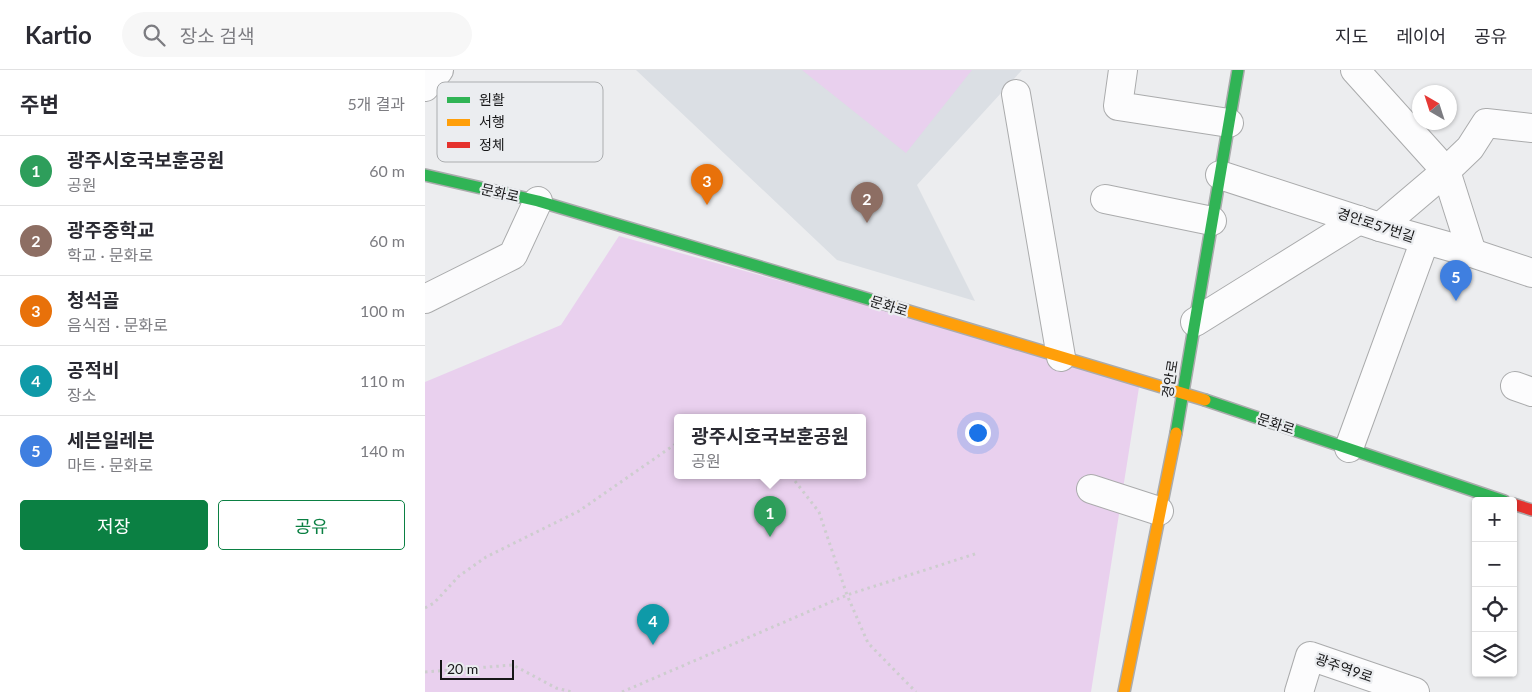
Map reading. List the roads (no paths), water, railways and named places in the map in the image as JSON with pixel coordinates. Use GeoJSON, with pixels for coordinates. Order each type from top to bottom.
{"type":"FeatureCollection","features":[{"type":"Feature","properties":{"kind":"street"},"geometry":{"type":"LineString","coordinates":[[425,87],[439,70]]}},
{"type":"Feature","properties":{"kind":"street"},"geometry":{"type":"LineString","coordinates":[[1123,70],[1118,106],[1229,123]]}},
{"type":"Feature","properties":{"kind":"street","name":"경안로"},"geometry":{"type":"LineString","coordinates":[[1124,692],[1184,393],[1238,70]]}},
{"type":"Feature","properties":{"kind":"street"},"geometry":{"type":"LineString","coordinates":[[1355,70],[1446,171],[1472,253]]}},
{"type":"Feature","properties":{"kind":"street"},"geometry":{"type":"LineString","coordinates":[[1016,94],[1061,357]]}},
{"type":"Feature","properties":{"kind":"street"},"geometry":{"type":"LineString","coordinates":[[1195,322],[1370,223],[1446,171],[1470,148],[1486,123],[1532,128]]}},
{"type":"Feature","properties":{"kind":"street","name":"경안로57번길"},"geometry":{"type":"LineString","coordinates":[[1220,175],[1532,273]]}},
{"type":"Feature","properties":{"kind":"street","name":"문화로"},"geometry":{"type":"LineString","coordinates":[[425,176],[538,202],[1184,393],[1492,497]]}},
{"type":"Feature","properties":{"kind":"street"},"geometry":{"type":"LineString","coordinates":[[1105,199],[1212,221]]}},
{"type":"Feature","properties":{"kind":"street"},"geometry":{"type":"LineString","coordinates":[[425,299],[513,255],[538,202]]}},
{"type":"Feature","properties":{"kind":"street"},"geometry":{"type":"LineString","coordinates":[[1349,448],[1425,240]]}},
{"type":"Feature","properties":{"kind":"street"},"geometry":{"type":"LineString","coordinates":[[1091,490],[1159,511]]}},
{"type":"Feature","properties":{"kind":"street"},"geometry":{"type":"LineString","coordinates":[[1517,505],[1532,510]]}},
{"type":"Feature","properties":{"kind":"street","name":"광주역9로"},"geometry":{"type":"LineString","coordinates":[[1299,692],[1310,656],[1415,692]]}},
{"type":"Feature","properties":{"kind":"place","name":"청석골"},"geometry":{"type":"Point","coordinates":[707,205]}},
{"type":"Feature","properties":{"kind":"place","name":"광주중학교"},"geometry":{"type":"Point","coordinates":[867,223]}},
{"type":"Feature","properties":{"kind":"place","name":"세븐일레븐"},"geometry":{"type":"Point","coordinates":[1456,301]}},
{"type":"Feature","properties":{"kind":"place","name":"광주시호국보훈공원"},"geometry":{"type":"Point","coordinates":[770,537]}},
{"type":"Feature","properties":{"kind":"place","name":"공적비"},"geometry":{"type":"Point","coordinates":[653,645]}}]}
